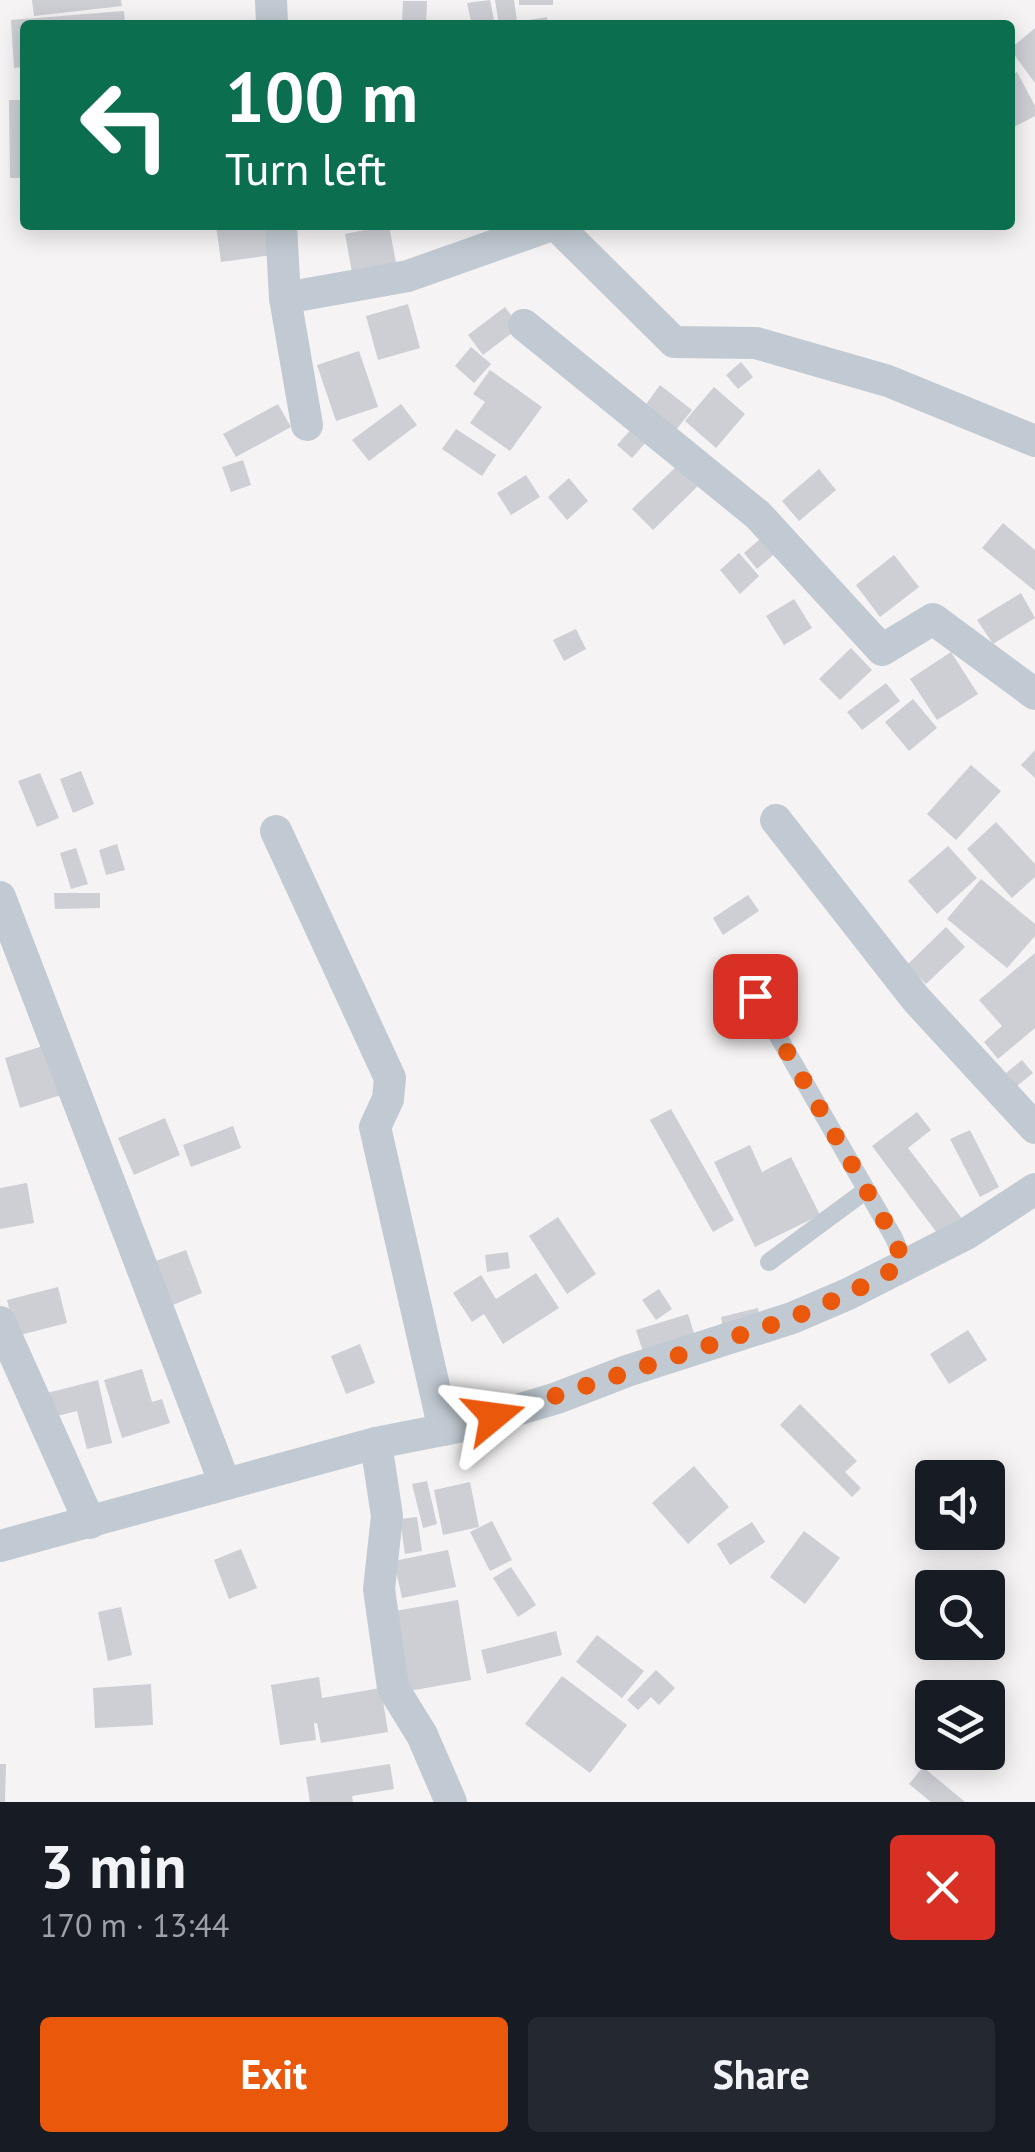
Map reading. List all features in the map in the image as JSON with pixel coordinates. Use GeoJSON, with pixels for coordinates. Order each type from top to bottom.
{"type":"FeatureCollection","features":[{"type":"Feature","properties":{"kind":"street"},"geometry":{"type":"LineString","coordinates":[[281,230],[284,298],[307,425]]}},
{"type":"Feature","properties":{"kind":"street"},"geometry":{"type":"LineString","coordinates":[[284,298],[408,276],[540,230]]}},
{"type":"Feature","properties":{"kind":"street"},"geometry":{"type":"LineString","coordinates":[[559,230],[674,342],[756,342],[888,381],[1035,441]]}},
{"type":"Feature","properties":{"kind":"street"},"geometry":{"type":"LineString","coordinates":[[524,325],[758,514],[882,650],[933,619],[1035,694]]}},
{"type":"Feature","properties":{"kind":"street"},"geometry":{"type":"LineString","coordinates":[[776,820],[916,999],[1035,1128]]}},
{"type":"Feature","properties":{"kind":"street"},"geometry":{"type":"LineString","coordinates":[[276,831],[390,1078],[388,1099],[375,1127],[444,1430]]}},
{"type":"Feature","properties":{"kind":"street"},"geometry":{"type":"LineString","coordinates":[[0,897],[225,1484]]}},
{"type":"Feature","properties":{"kind":"street"},"geometry":{"type":"LineString","coordinates":[[0,1546],[557,1398],[792,1318],[966,1234],[1035,1189]]}},
{"type":"Feature","properties":{"kind":"street"},"geometry":{"type":"LineString","coordinates":[[0,1322],[90,1522]]}},
{"type":"Feature","properties":{"kind":"street"},"geometry":{"type":"LineString","coordinates":[[376,1443],[387,1516],[379,1589],[393,1688],[422,1735],[451,1802]]}},
{"type":"Feature","properties":{"kind":"lane"},"geometry":{"type":"LineString","coordinates":[[755,996],[894,1238],[904,1264]]}},
{"type":"Feature","properties":{"kind":"lane"},"geometry":{"type":"LineString","coordinates":[[769,1262],[865,1191]]}},
{"type":"Feature","properties":{"kind":"building"},"geometry":{"type":"Polygon","coordinates":[[[32,0],[121,0],[122,6],[34,16],[32,0]]]}},
{"type":"Feature","properties":{"kind":"building"},"geometry":{"type":"Polygon","coordinates":[[[490,0],[494,20],[471,20],[467,3],[490,0]]]}},
{"type":"Feature","properties":{"kind":"building"},"geometry":{"type":"Polygon","coordinates":[[[495,0],[514,0],[517,20],[498,20],[495,0]]]}},
{"type":"Feature","properties":{"kind":"building"},"geometry":{"type":"Polygon","coordinates":[[[519,0],[553,0],[553,5],[519,5],[519,0]]]}},
{"type":"Feature","properties":{"kind":"building"},"geometry":{"type":"Polygon","coordinates":[[[403,1],[427,1],[426,20],[402,20],[403,1]]]}},
{"type":"Feature","properties":{"kind":"building"},"geometry":{"type":"Polygon","coordinates":[[[124,11],[125,20],[20,20],[20,67],[14,68],[11,20],[124,11]]]}},
{"type":"Feature","properties":{"kind":"building"},"geometry":{"type":"Polygon","coordinates":[[[1035,28],[1035,83],[1015,56],[1015,45],[1035,28]]]}},
{"type":"Feature","properties":{"kind":"building"},"geometry":{"type":"Polygon","coordinates":[[[1015,73],[1035,106],[1035,116],[1015,126],[1015,73]]]}},
{"type":"Feature","properties":{"kind":"building"},"geometry":{"type":"Polygon","coordinates":[[[9,100],[20,100],[20,178],[10,178],[9,100]]]}},
{"type":"Feature","properties":{"kind":"building"},"geometry":{"type":"Polygon","coordinates":[[[217,230],[277,230],[280,254],[221,262],[217,230]]]}},
{"type":"Feature","properties":{"kind":"building"},"geometry":{"type":"Polygon","coordinates":[[[390,230],[397,269],[353,278],[345,234],[390,230]]]}},
{"type":"Feature","properties":{"kind":"building"},"geometry":{"type":"Polygon","coordinates":[[[408,304],[420,348],[378,360],[366,316],[408,304]]]}},
{"type":"Feature","properties":{"kind":"building"},"geometry":{"type":"Polygon","coordinates":[[[505,307],[520,327],[483,355],[468,335],[505,307]]]}},
{"type":"Feature","properties":{"kind":"building"},"geometry":{"type":"Polygon","coordinates":[[[471,347],[491,364],[474,383],[455,366],[471,347]]]}},
{"type":"Feature","properties":{"kind":"building"},"geometry":{"type":"Polygon","coordinates":[[[359,351],[378,407],[336,421],[317,365],[359,351]]]}},
{"type":"Feature","properties":{"kind":"building"},"geometry":{"type":"Polygon","coordinates":[[[741,362],[753,377],[738,389],[726,375],[741,362]]]}},
{"type":"Feature","properties":{"kind":"building"},"geometry":{"type":"Polygon","coordinates":[[[490,370],[542,407],[510,451],[470,423],[485,402],[473,394],[490,370]]]}},
{"type":"Feature","properties":{"kind":"building"},"geometry":{"type":"Polygon","coordinates":[[[660,385],[692,410],[675,431],[644,407],[660,385]]]}},
{"type":"Feature","properties":{"kind":"building"},"geometry":{"type":"Polygon","coordinates":[[[714,387],[745,414],[716,448],[685,421],[714,387]]]}},
{"type":"Feature","properties":{"kind":"building"},"geometry":{"type":"Polygon","coordinates":[[[278,404],[291,427],[236,457],[223,434],[278,404]]]}},
{"type":"Feature","properties":{"kind":"building"},"geometry":{"type":"Polygon","coordinates":[[[401,404],[417,425],[369,461],[352,440],[401,404]]]}},
{"type":"Feature","properties":{"kind":"building"},"geometry":{"type":"Polygon","coordinates":[[[633,427],[648,440],[632,458],[617,445],[633,427]]]}},
{"type":"Feature","properties":{"kind":"building"},"geometry":{"type":"Polygon","coordinates":[[[456,429],[496,455],[482,476],[442,449],[456,429]]]}},
{"type":"Feature","properties":{"kind":"building"},"geometry":{"type":"Polygon","coordinates":[[[243,460],[251,485],[231,492],[222,467],[243,460]]]}},
{"type":"Feature","properties":{"kind":"building"},"geometry":{"type":"Polygon","coordinates":[[[681,462],[701,483],[653,530],[632,509],[681,462]]]}},
{"type":"Feature","properties":{"kind":"building"},"geometry":{"type":"Polygon","coordinates":[[[819,469],[836,490],[799,521],[782,501],[819,469]]]}},
{"type":"Feature","properties":{"kind":"building"},"geometry":{"type":"Polygon","coordinates":[[[526,475],[540,497],[511,515],[497,493],[526,475]]]}},
{"type":"Feature","properties":{"kind":"building"},"geometry":{"type":"Polygon","coordinates":[[[569,478],[588,501],[567,520],[548,497],[569,478]]]}},
{"type":"Feature","properties":{"kind":"building"},"geometry":{"type":"Polygon","coordinates":[[[1003,523],[1035,550],[1035,591],[982,548],[1003,523]]]}},
{"type":"Feature","properties":{"kind":"building"},"geometry":{"type":"Polygon","coordinates":[[[767,533],[780,549],[757,569],[744,553],[767,533]]]}},
{"type":"Feature","properties":{"kind":"building"},"geometry":{"type":"Polygon","coordinates":[[[739,553],[759,576],[740,594],[720,570],[739,553]]]}},
{"type":"Feature","properties":{"kind":"building"},"geometry":{"type":"Polygon","coordinates":[[[894,555],[919,587],[880,617],[856,585],[894,555]]]}},
{"type":"Feature","properties":{"kind":"building"},"geometry":{"type":"Polygon","coordinates":[[[1021,593],[1035,618],[993,644],[977,620],[1021,593]]]}},
{"type":"Feature","properties":{"kind":"building"},"geometry":{"type":"Polygon","coordinates":[[[794,599],[812,628],[784,645],[766,616],[794,599]]]}},
{"type":"Feature","properties":{"kind":"building"},"geometry":{"type":"Polygon","coordinates":[[[576,629],[586,649],[564,661],[553,640],[576,629]]]}},
{"type":"Feature","properties":{"kind":"building"},"geometry":{"type":"Polygon","coordinates":[[[851,648],[872,670],[840,700],[819,679],[851,648]]]}},
{"type":"Feature","properties":{"kind":"building"},"geometry":{"type":"Polygon","coordinates":[[[951,652],[978,694],[937,720],[910,679],[951,652]]]}},
{"type":"Feature","properties":{"kind":"building"},"geometry":{"type":"Polygon","coordinates":[[[886,683],[900,701],[862,730],[847,712],[886,683]]]}},
{"type":"Feature","properties":{"kind":"building"},"geometry":{"type":"Polygon","coordinates":[[[913,699],[937,728],[909,751],[885,722],[913,699]]]}},
{"type":"Feature","properties":{"kind":"building"},"geometry":{"type":"Polygon","coordinates":[[[1035,750],[1035,778],[1021,765],[1035,750]]]}},
{"type":"Feature","properties":{"kind":"building"},"geometry":{"type":"Polygon","coordinates":[[[971,765],[1001,791],[956,840],[927,814],[971,765]]]}},
{"type":"Feature","properties":{"kind":"building"},"geometry":{"type":"Polygon","coordinates":[[[81,771],[94,804],[73,813],[60,779],[81,771]]]}},
{"type":"Feature","properties":{"kind":"building"},"geometry":{"type":"Polygon","coordinates":[[[40,773],[59,818],[37,827],[18,781],[40,773]]]}},
{"type":"Feature","properties":{"kind":"building"},"geometry":{"type":"Polygon","coordinates":[[[996,822],[1035,864],[1035,877],[1012,898],[967,849],[996,822]]]}},
{"type":"Feature","properties":{"kind":"building"},"geometry":{"type":"Polygon","coordinates":[[[117,844],[125,870],[106,875],[99,850],[117,844]]]}},
{"type":"Feature","properties":{"kind":"building"},"geometry":{"type":"Polygon","coordinates":[[[948,846],[977,878],[937,914],[908,881],[948,846]]]}},
{"type":"Feature","properties":{"kind":"building"},"geometry":{"type":"Polygon","coordinates":[[[76,848],[88,884],[71,889],[60,853],[76,848]]]}},
{"type":"Feature","properties":{"kind":"building"},"geometry":{"type":"Polygon","coordinates":[[[981,879],[1035,924],[1035,936],[1007,968],[947,919],[981,879]]]}},
{"type":"Feature","properties":{"kind":"building"},"geometry":{"type":"Polygon","coordinates":[[[54,893],[100,893],[100,908],[55,909],[54,893]]]}},
{"type":"Feature","properties":{"kind":"building"},"geometry":{"type":"Polygon","coordinates":[[[748,895],[759,911],[723,935],[713,918],[748,895]]]}},
{"type":"Feature","properties":{"kind":"building"},"geometry":{"type":"Polygon","coordinates":[[[946,927],[965,947],[926,984],[907,965],[946,927]]]}},
{"type":"Feature","properties":{"kind":"building"},"geometry":{"type":"Polygon","coordinates":[[[1035,953],[1035,1028],[998,1059],[984,1042],[1002,1026],[979,1000],[1035,953]]]}},
{"type":"Feature","properties":{"kind":"building"},"geometry":{"type":"Polygon","coordinates":[[[46,1045],[61,1095],[20,1108],[5,1058],[46,1045]]]}},
{"type":"Feature","properties":{"kind":"building"},"geometry":{"type":"Polygon","coordinates":[[[1022,1060],[1033,1073],[1017,1086],[1006,1073],[1022,1060]]]}},
{"type":"Feature","properties":{"kind":"building"},"geometry":{"type":"Polygon","coordinates":[[[671,1109],[734,1220],[713,1232],[650,1120],[671,1109]]]}},
{"type":"Feature","properties":{"kind":"building"},"geometry":{"type":"Polygon","coordinates":[[[917,1112],[931,1130],[908,1148],[963,1220],[940,1237],[872,1146],[917,1112]]]}},
{"type":"Feature","properties":{"kind":"building"},"geometry":{"type":"Polygon","coordinates":[[[165,1118],[180,1155],[134,1175],[118,1138],[165,1118]]]}},
{"type":"Feature","properties":{"kind":"building"},"geometry":{"type":"Polygon","coordinates":[[[233,1126],[241,1148],[191,1167],[183,1145],[233,1126]]]}},
{"type":"Feature","properties":{"kind":"building"},"geometry":{"type":"Polygon","coordinates":[[[970,1130],[999,1187],[980,1197],[950,1139],[970,1130]]]}},
{"type":"Feature","properties":{"kind":"building"},"geometry":{"type":"Polygon","coordinates":[[[750,1145],[762,1172],[791,1157],[820,1215],[755,1247],[714,1162],[750,1145]]]}},
{"type":"Feature","properties":{"kind":"building"},"geometry":{"type":"Polygon","coordinates":[[[27,1183],[34,1223],[0,1229],[0,1188],[27,1183]]]}},
{"type":"Feature","properties":{"kind":"building"},"geometry":{"type":"Polygon","coordinates":[[[558,1217],[596,1274],[567,1294],[529,1236],[558,1217]]]}},
{"type":"Feature","properties":{"kind":"building"},"geometry":{"type":"Polygon","coordinates":[[[186,1250],[202,1293],[173,1305],[156,1261],[186,1250]]]}},
{"type":"Feature","properties":{"kind":"building"},"geometry":{"type":"Polygon","coordinates":[[[508,1252],[510,1268],[487,1272],[485,1255],[508,1252]]]}},
{"type":"Feature","properties":{"kind":"building"},"geometry":{"type":"Polygon","coordinates":[[[536,1273],[559,1308],[503,1344],[484,1314],[472,1322],[453,1293],[481,1275],[496,1299],[536,1273]]]}},
{"type":"Feature","properties":{"kind":"building"},"geometry":{"type":"Polygon","coordinates":[[[58,1287],[67,1323],[16,1336],[7,1300],[58,1287]]]}},
{"type":"Feature","properties":{"kind":"building"},"geometry":{"type":"Polygon","coordinates":[[[659,1289],[672,1309],[656,1320],[642,1300],[659,1289]]]}},
{"type":"Feature","properties":{"kind":"building"},"geometry":{"type":"Polygon","coordinates":[[[758,1308],[761,1324],[724,1333],[721,1317],[758,1308]]]}},
{"type":"Feature","properties":{"kind":"building"},"geometry":{"type":"Polygon","coordinates":[[[688,1314],[696,1340],[644,1355],[636,1330],[688,1314]]]}},
{"type":"Feature","properties":{"kind":"building"},"geometry":{"type":"Polygon","coordinates":[[[968,1330],[987,1360],[949,1384],[930,1354],[968,1330]]]}},
{"type":"Feature","properties":{"kind":"building"},"geometry":{"type":"Polygon","coordinates":[[[360,1344],[375,1383],[346,1394],[331,1356],[360,1344]]]}},
{"type":"Feature","properties":{"kind":"building"},"geometry":{"type":"Polygon","coordinates":[[[142,1369],[152,1402],[162,1399],[170,1423],[122,1438],[104,1380],[142,1369]]]}},
{"type":"Feature","properties":{"kind":"building"},"geometry":{"type":"Polygon","coordinates":[[[98,1380],[112,1443],[87,1449],[77,1411],[49,1418],[43,1394],[98,1380]]]}},
{"type":"Feature","properties":{"kind":"building"},"geometry":{"type":"Polygon","coordinates":[[[800,1404],[857,1461],[845,1472],[861,1488],[852,1497],[780,1425],[800,1404]]]}},
{"type":"Feature","properties":{"kind":"building"},"geometry":{"type":"Polygon","coordinates":[[[694,1466],[729,1507],[688,1544],[652,1503],[694,1466]]]}},
{"type":"Feature","properties":{"kind":"building"},"geometry":{"type":"Polygon","coordinates":[[[427,1481],[437,1524],[423,1528],[412,1484],[427,1481]]]}},
{"type":"Feature","properties":{"kind":"building"},"geometry":{"type":"Polygon","coordinates":[[[470,1482],[479,1527],[443,1535],[434,1490],[470,1482]]]}},
{"type":"Feature","properties":{"kind":"building"},"geometry":{"type":"Polygon","coordinates":[[[417,1517],[422,1551],[405,1554],[400,1519],[417,1517]]]}},
{"type":"Feature","properties":{"kind":"building"},"geometry":{"type":"Polygon","coordinates":[[[492,1521],[512,1560],[490,1571],[470,1532],[492,1521]]]}},
{"type":"Feature","properties":{"kind":"building"},"geometry":{"type":"Polygon","coordinates":[[[752,1522],[765,1542],[730,1565],[717,1544],[752,1522]]]}},
{"type":"Feature","properties":{"kind":"building"},"geometry":{"type":"Polygon","coordinates":[[[804,1531],[840,1558],[805,1604],[770,1577],[804,1531]]]}},
{"type":"Feature","properties":{"kind":"building"},"geometry":{"type":"Polygon","coordinates":[[[241,1549],[257,1588],[229,1599],[214,1560],[241,1549]]]}},
{"type":"Feature","properties":{"kind":"building"},"geometry":{"type":"Polygon","coordinates":[[[448,1550],[456,1587],[402,1598],[394,1561],[448,1550]]]}},
{"type":"Feature","properties":{"kind":"building"},"geometry":{"type":"Polygon","coordinates":[[[511,1567],[536,1605],[518,1617],[493,1578],[511,1567]]]}},
{"type":"Feature","properties":{"kind":"building"},"geometry":{"type":"Polygon","coordinates":[[[458,1600],[471,1680],[409,1691],[395,1611],[458,1600]]]}},
{"type":"Feature","properties":{"kind":"building"},"geometry":{"type":"Polygon","coordinates":[[[121,1607],[132,1655],[108,1661],[98,1612],[121,1607]]]}},
{"type":"Feature","properties":{"kind":"building"},"geometry":{"type":"Polygon","coordinates":[[[556,1631],[562,1655],[487,1674],[481,1650],[556,1631]]]}},
{"type":"Feature","properties":{"kind":"building"},"geometry":{"type":"Polygon","coordinates":[[[597,1635],[644,1671],[622,1698],[576,1662],[597,1635]]]}},
{"type":"Feature","properties":{"kind":"building"},"geometry":{"type":"Polygon","coordinates":[[[656,1670],[675,1688],[659,1705],[651,1697],[638,1710],[627,1700],[656,1670]]]}},
{"type":"Feature","properties":{"kind":"building"},"geometry":{"type":"Polygon","coordinates":[[[562,1676],[627,1725],[590,1773],[525,1724],[562,1676]]]}},
{"type":"Feature","properties":{"kind":"building"},"geometry":{"type":"Polygon","coordinates":[[[319,1677],[322,1698],[381,1688],[388,1732],[321,1743],[314,1723],[316,1740],[280,1745],[271,1685],[319,1677]]]}},
{"type":"Feature","properties":{"kind":"building"},"geometry":{"type":"Polygon","coordinates":[[[151,1684],[153,1725],[95,1728],[93,1688],[151,1684]]]}},
{"type":"Feature","properties":{"kind":"building"},"geometry":{"type":"Polygon","coordinates":[[[0,1764],[6,1764],[5,1802],[0,1802],[0,1764]]]}},
{"type":"Feature","properties":{"kind":"building"},"geometry":{"type":"Polygon","coordinates":[[[390,1764],[394,1789],[352,1796],[353,1802],[310,1802],[306,1777],[390,1764]]]}},
{"type":"Feature","properties":{"kind":"building"},"geometry":{"type":"Polygon","coordinates":[[[921,1770],[927,1770],[965,1802],[931,1802],[909,1784],[921,1770]]]}},
{"type":"Feature","properties":{"kind":"route"},"geometry":{"type":"LineString","coordinates":[[494,1416],[792,1318],[904,1264],[894,1238],[755,996]]}}]}
